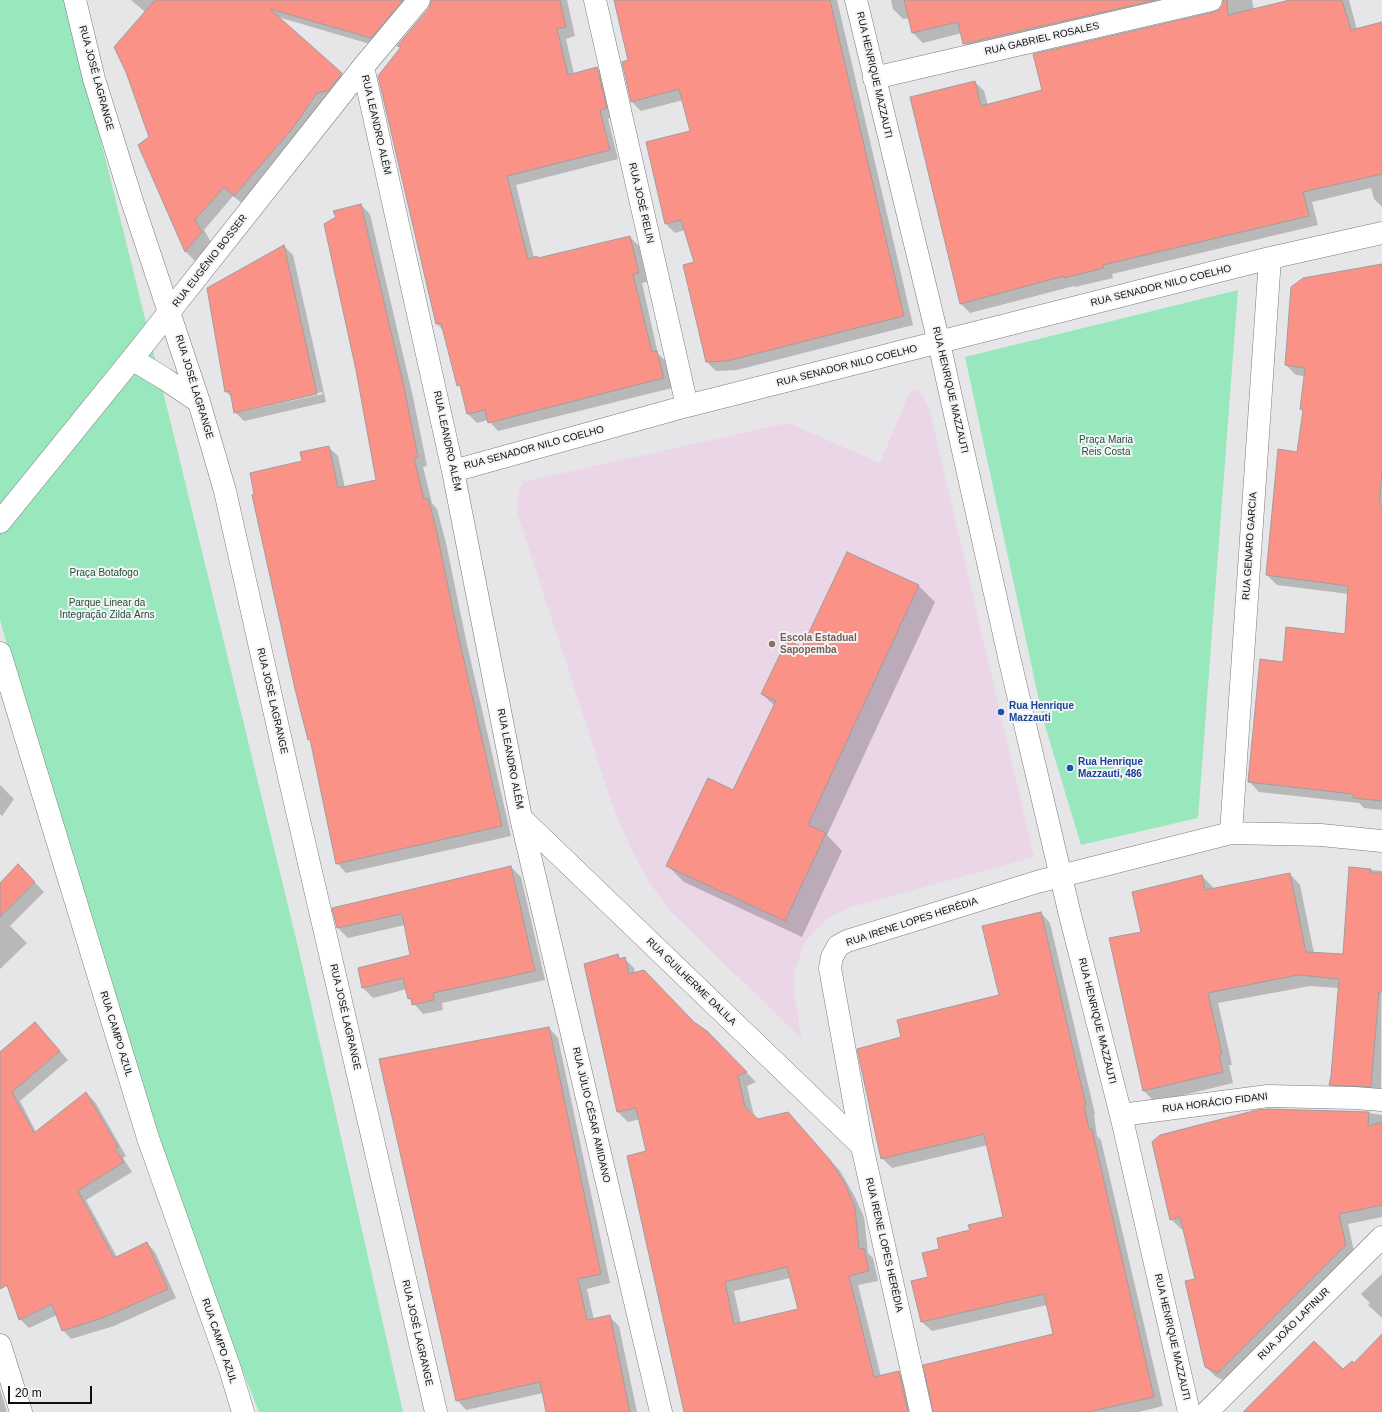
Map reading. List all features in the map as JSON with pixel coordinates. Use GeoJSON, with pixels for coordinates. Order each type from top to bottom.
{"type":"FeatureCollection","features":[{"type":"Feature","properties":{"kind":"street","name":"RUA JOSÉ LAGRANGE"},"geometry":{"type":"LineString","coordinates":[[75,0],[94,79],[132,201],[199,402],[225,491],[290,781],[436,1412]]}},
{"type":"Feature","properties":{"kind":"street","name":"RUA EUGÊNIO BOSSER"},"geometry":{"type":"LineString","coordinates":[[0,522],[170,312],[363,67],[419,0]]}},
{"type":"Feature","properties":{"kind":"street","name":"RUA JOSÉ RELIN"},"geometry":{"type":"LineString","coordinates":[[595,0],[687,406]]}},
{"type":"Feature","properties":{"kind":"street","name":"RUA HENRIQUE MAZZAUTI"},"geometry":{"type":"LineString","coordinates":[[856,0],[940,343],[1010,661],[1120,1114],[1189,1412]]}},
{"type":"Feature","properties":{"kind":"street","name":"RUA GABRIEL ROSALES"},"geometry":{"type":"LineString","coordinates":[[874,78],[1210,0]]}},
{"type":"Feature","properties":{"kind":"street","name":"RUA LEANDRO ALÉM"},"geometry":{"type":"LineString","coordinates":[[363,67],[453,471],[521,818]]}},
{"type":"Feature","properties":{"kind":"street","name":"RUA SENADOR NILO COELHO"},"geometry":{"type":"LineString","coordinates":[[453,471],[687,406],[1270,258],[1382,233]]}},
{"type":"Feature","properties":{"kind":"street","name":"RUA GENARO GARCIA"},"geometry":{"type":"LineString","coordinates":[[1231,833],[1270,258]]}},
{"type":"Feature","properties":{"kind":"street"},"geometry":{"type":"LineString","coordinates":[[132,359],[199,402]]}},
{"type":"Feature","properties":{"kind":"street","name":"RUA CAMPO AZUL"},"geometry":{"type":"LineString","coordinates":[[0,653],[148,1138],[230,1369],[242,1412]]}},
{"type":"Feature","properties":{"kind":"street","name":"RUA GUILHERME DALILA"},"geometry":{"type":"LineString","coordinates":[[521,818],[862,1146]]}},
{"type":"Feature","properties":{"kind":"street","name":"RUA JÚLIO CÉSAR AMIDANO"},"geometry":{"type":"LineString","coordinates":[[521,818],[661,1412]]}},
{"type":"Feature","properties":{"kind":"street","name":"RUA IRENE LOPES HERÉDIA"},"geometry":{"type":"LineString","coordinates":[[921,1412],[862,1146],[830,968],[832,957],[838,946],[847,940],[1061,876],[1231,833],[1321,835],[1382,841]]}},
{"type":"Feature","properties":{"kind":"street","name":"RUA HORÁCIO FIDANI"},"geometry":{"type":"LineString","coordinates":[[1120,1114],[1268,1096],[1382,1100]]}},
{"type":"Feature","properties":{"kind":"street","name":"RUA JOÃO LAFINUR"},"geometry":{"type":"LineString","coordinates":[[1207,1412],[1382,1237]]}},
{"type":"Feature","properties":{"kind":"street"},"geometry":{"type":"LineString","coordinates":[[0,1345],[21,1412]]}},
{"type":"Feature","properties":{"kind":"shaded area","name":"Escola Estadual Sapopemba"},"geometry":{"type":"Polygon","coordinates":[[[917,390],[923,395],[930,412],[1034,857],[851,907],[828,918],[810,935],[804,944],[794,974],[794,994],[802,1039],[671,912],[649,882],[631,849],[612,804],[517,512],[518,497],[523,482],[788,423],[880,463],[910,391],[917,390]]]}},
{"type":"Feature","properties":{"kind":"green space","name":"Parque Linear da Integração Zilda Arns"},"geometry":{"type":"Polygon","coordinates":[[[0,0],[66,0],[299,951],[403,1412],[259,1412],[174,1198],[92,942],[0,620],[0,0]]]}},
{"type":"Feature","properties":{"kind":"green space","name":"Praça Maria Reis Costa"},"geometry":{"type":"Polygon","coordinates":[[[1238,290],[1198,818],[1081,845],[1043,719],[965,357],[1238,290]]]}},
{"type":"Feature","properties":{"kind":"building"},"geometry":{"type":"Polygon","coordinates":[[[155,0],[403,0],[371,38],[270,9],[342,73],[328,91],[317,93],[292,129],[234,196],[224,187],[195,220],[202,232],[185,252],[138,145],[149,137],[126,72],[114,47],[155,0]]]}},
{"type":"Feature","properties":{"kind":"building"},"geometry":{"type":"Polygon","coordinates":[[[431,0],[560,0],[566,27],[557,29],[568,75],[597,67],[607,108],[600,110],[610,150],[507,176],[528,259],[537,256],[538,258],[630,236],[639,273],[633,274],[652,352],[657,351],[664,378],[488,423],[485,410],[467,414],[460,385],[457,386],[441,323],[436,324],[378,76],[401,47],[397,46],[429,8],[431,0]]]}},
{"type":"Feature","properties":{"kind":"building"},"geometry":{"type":"Polygon","coordinates":[[[614,0],[830,0],[904,316],[727,361],[706,362],[683,265],[694,262],[681,220],[665,224],[646,142],[690,131],[679,89],[631,102],[622,62],[628,60],[614,0]]]}},
{"type":"Feature","properties":{"kind":"building"},"geometry":{"type":"Polygon","coordinates":[[[904,0],[1156,0],[963,44],[958,22],[912,33],[904,0]]]}},
{"type":"Feature","properties":{"kind":"building"},"geometry":{"type":"Polygon","coordinates":[[[1223,0],[1227,0],[1228,15],[1290,0],[1342,0],[1351,30],[1382,22],[1382,174],[1303,192],[1309,216],[1103,265],[1104,268],[1064,278],[1064,276],[960,304],[910,97],[975,81],[981,106],[1042,90],[1033,54],[1214,12],[1220,9],[1223,4],[1223,0]]]}},
{"type":"Feature","properties":{"kind":"building"},"geometry":{"type":"Polygon","coordinates":[[[361,204],[404,387],[418,457],[414,458],[424,499],[428,498],[437,533],[457,630],[502,826],[336,864],[310,739],[308,740],[295,689],[252,495],[254,494],[250,473],[302,461],[300,452],[329,446],[338,488],[376,480],[356,370],[324,224],[336,217],[333,211],[361,204]]]}},
{"type":"Feature","properties":{"kind":"building"},"geometry":{"type":"Polygon","coordinates":[[[284,245],[317,394],[234,413],[230,391],[225,392],[207,288],[284,245]]]}},
{"type":"Feature","properties":{"kind":"building"},"geometry":{"type":"Polygon","coordinates":[[[1382,264],[1382,474],[1379,504],[1382,504],[1382,801],[1353,798],[1353,794],[1248,782],[1260,659],[1283,662],[1286,627],[1345,634],[1348,586],[1266,575],[1278,449],[1297,452],[1303,410],[1300,409],[1305,368],[1285,365],[1291,287],[1303,278],[1382,264]]]}},
{"type":"Feature","properties":{"kind":"building"},"geometry":{"type":"Polygon","coordinates":[[[847,552],[919,585],[808,825],[826,833],[785,921],[666,866],[708,778],[733,790],[776,701],[761,694],[787,640],[802,647],[847,552]]]}},
{"type":"Feature","properties":{"kind":"building"},"geometry":{"type":"Polygon","coordinates":[[[18,864],[35,882],[0,917],[0,883],[18,864]]]}},
{"type":"Feature","properties":{"kind":"building"},"geometry":{"type":"Polygon","coordinates":[[[511,866],[535,971],[433,993],[434,1000],[412,1005],[411,998],[408,999],[403,978],[362,988],[358,968],[410,955],[402,914],[337,928],[332,908],[511,866]]]}},
{"type":"Feature","properties":{"kind":"building"},"geometry":{"type":"Polygon","coordinates":[[[1349,867],[1371,869],[1370,873],[1382,873],[1382,992],[1379,992],[1371,1087],[1329,1085],[1339,979],[1298,975],[1208,993],[1222,1054],[1219,1055],[1223,1072],[1143,1091],[1109,938],[1141,932],[1132,892],[1202,875],[1205,890],[1290,873],[1306,952],[1343,954],[1349,867]]]}},
{"type":"Feature","properties":{"kind":"building"},"geometry":{"type":"Polygon","coordinates":[[[1041,912],[1086,1105],[1084,1105],[1089,1129],[1092,1129],[1154,1397],[1088,1412],[933,1412],[923,1365],[1053,1334],[1044,1294],[921,1322],[911,1281],[928,1277],[922,1253],[939,1249],[937,1238],[970,1230],[968,1225],[1003,1217],[984,1134],[881,1159],[857,1049],[901,1037],[897,1020],[999,995],[982,926],[1041,912]]]}},
{"type":"Feature","properties":{"kind":"building"},"geometry":{"type":"Polygon","coordinates":[[[618,954],[619,959],[625,957],[629,974],[644,970],[694,1022],[707,1031],[747,1072],[738,1076],[745,1107],[758,1119],[788,1112],[830,1160],[845,1184],[855,1207],[859,1249],[864,1248],[869,1271],[849,1276],[874,1377],[899,1371],[908,1412],[684,1412],[627,1156],[646,1151],[636,1108],[617,1112],[584,964],[618,954]],[[787,1267],[725,1282],[734,1324],[798,1309],[787,1267]]]}},
{"type":"Feature","properties":{"kind":"building"},"geometry":{"type":"Polygon","coordinates":[[[35,1022],[60,1051],[12,1092],[34,1133],[86,1092],[118,1147],[115,1149],[124,1162],[78,1191],[114,1258],[147,1242],[168,1289],[105,1317],[62,1331],[52,1304],[19,1320],[7,1285],[0,1289],[0,1052],[35,1022]]]}},
{"type":"Feature","properties":{"kind":"building"},"geometry":{"type":"Polygon","coordinates":[[[549,1027],[601,1274],[578,1279],[587,1320],[610,1315],[630,1412],[546,1412],[540,1382],[456,1401],[379,1059],[549,1027]]]}},
{"type":"Feature","properties":{"kind":"building"},"geometry":{"type":"Polygon","coordinates":[[[1269,1109],[1369,1112],[1368,1126],[1382,1122],[1382,1205],[1339,1214],[1346,1245],[1218,1373],[1205,1367],[1185,1281],[1195,1279],[1180,1217],[1170,1220],[1152,1142],[1160,1135],[1257,1110],[1269,1109]]]}},
{"type":"Feature","properties":{"kind":"building"},"geometry":{"type":"Polygon","coordinates":[[[1382,1334],[1382,1412],[1243,1412],[1314,1341],[1343,1369],[1352,1361],[1354,1363],[1382,1334]]]}},
{"type":"Feature","properties":{"kind":"place","name":"Escola Estadual Sapopemba"},"geometry":{"type":"Point","coordinates":[772,644]}},
{"type":"Feature","properties":{"kind":"place","name":"Rua Henrique Mazzauti"},"geometry":{"type":"Point","coordinates":[1001,712]}},
{"type":"Feature","properties":{"kind":"place","name":"Rua Henrique Mazzauti, 486"},"geometry":{"type":"Point","coordinates":[1070,768]}},
{"type":"Feature","properties":{"kind":"park label","name":"Praça Botafogo"},"geometry":{"type":"Point","coordinates":[104,573]}}]}
